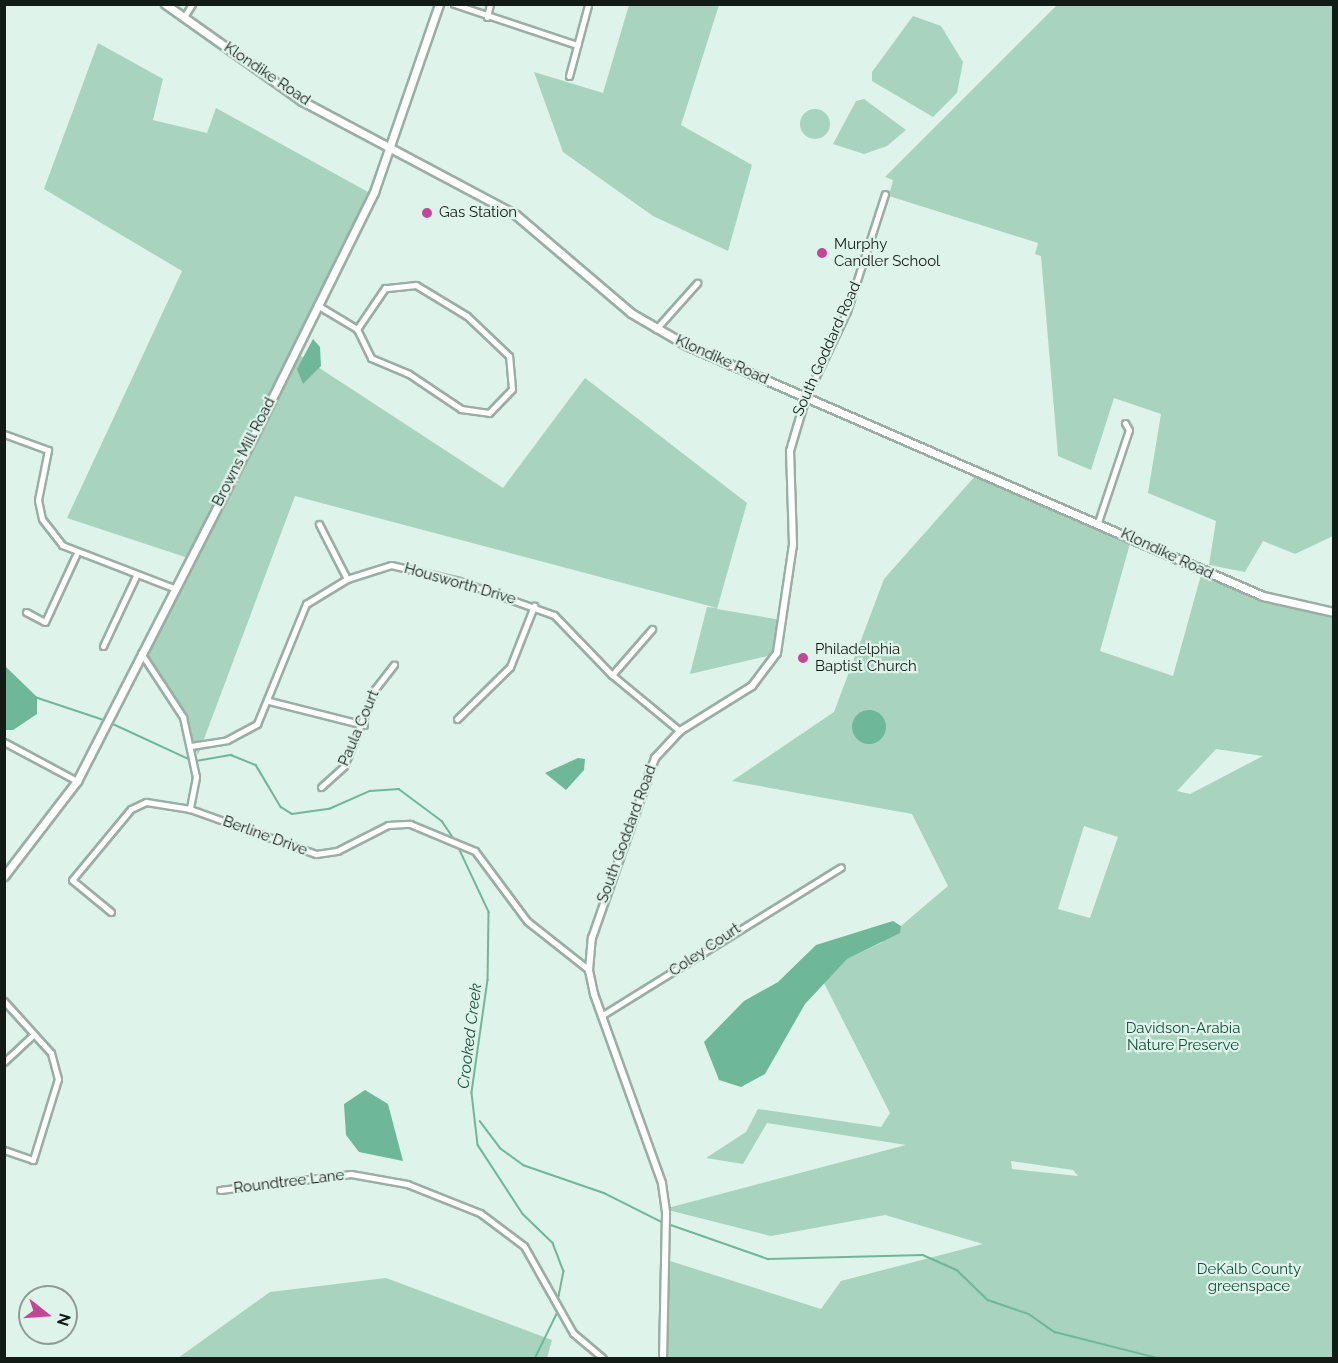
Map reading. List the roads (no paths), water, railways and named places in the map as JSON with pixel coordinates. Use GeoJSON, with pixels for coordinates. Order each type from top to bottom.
{"type":"FeatureCollection","features":[{"type":"Feature","properties":{"kind":"main road","name":"Klondike Road"},"geometry":{"type":"LineString","coordinates":[[165,4],[302,100],[394,146],[516,215],[656,329],[806,397],[1098,522],[1263,596],[1334,612]]}},
{"type":"Feature","properties":{"kind":"main road","name":"Browns Mill Road"},"geometry":{"type":"LineString","coordinates":[[4,876],[77,781],[176,589],[394,146],[440,4]]}},
{"type":"Feature","properties":{"kind":"street"},"geometry":{"type":"LineString","coordinates":[[183,16],[192,4]]}},
{"type":"Feature","properties":{"kind":"street"},"geometry":{"type":"LineString","coordinates":[[454,4],[487,17],[577,45]]}},
{"type":"Feature","properties":{"kind":"street"},"geometry":{"type":"LineString","coordinates":[[487,17],[490,4]]}},
{"type":"Feature","properties":{"kind":"street"},"geometry":{"type":"LineString","coordinates":[[569,76],[588,5]]}},
{"type":"Feature","properties":{"kind":"street","name":"South Goddard Road"},"geometry":{"type":"LineString","coordinates":[[663,1359],[666,1212],[662,1183],[601,1016],[589,970],[595,924],[646,774],[680,730],[752,686],[777,653],[793,545],[790,451],[806,397],[847,311],[885,194]]}},
{"type":"Feature","properties":{"kind":"street"},"geometry":{"type":"LineString","coordinates":[[317,305],[357,329],[371,358],[409,374],[460,409],[489,413],[503,403],[514,374],[509,356],[449,303],[416,285],[399,279],[379,294],[357,329]]}},
{"type":"Feature","properties":{"kind":"street"},"geometry":{"type":"LineString","coordinates":[[656,329],[697,283]]}},
{"type":"Feature","properties":{"kind":"street"},"geometry":{"type":"LineString","coordinates":[[1098,522],[1129,430],[1125,423]]}},
{"type":"Feature","properties":{"kind":"street"},"geometry":{"type":"LineString","coordinates":[[4,434],[48,450],[39,510],[54,538],[76,555],[176,589]]}},
{"type":"Feature","properties":{"kind":"street"},"geometry":{"type":"LineString","coordinates":[[319,524],[347,579]]}},
{"type":"Feature","properties":{"kind":"street"},"geometry":{"type":"LineString","coordinates":[[26,612],[45,622],[76,555]]}},
{"type":"Feature","properties":{"kind":"street","name":"Housworth Drive"},"geometry":{"type":"LineString","coordinates":[[191,746],[216,743],[250,731],[269,701],[299,613],[316,595],[375,568],[407,567],[534,606],[571,627],[612,675],[680,730]]}},
{"type":"Feature","properties":{"kind":"street"},"geometry":{"type":"LineString","coordinates":[[103,646],[136,576]]}},
{"type":"Feature","properties":{"kind":"street"},"geometry":{"type":"LineString","coordinates":[[457,719],[510,667],[534,606]]}},
{"type":"Feature","properties":{"kind":"street"},"geometry":{"type":"LineString","coordinates":[[612,675],[652,629]]}},
{"type":"Feature","properties":{"kind":"street"},"geometry":{"type":"LineString","coordinates":[[141,653],[183,717],[196,777],[190,809]]}},
{"type":"Feature","properties":{"kind":"street","name":"Paula Court"},"geometry":{"type":"LineString","coordinates":[[321,787],[344,766],[364,725],[375,689],[394,665]]}},
{"type":"Feature","properties":{"kind":"street"},"geometry":{"type":"LineString","coordinates":[[269,701],[364,725]]}},
{"type":"Feature","properties":{"kind":"street"},"geometry":{"type":"LineString","coordinates":[[4,742],[77,781]]}},
{"type":"Feature","properties":{"kind":"street","name":"Berline Drive"},"geometry":{"type":"LineString","coordinates":[[111,912],[72,880],[131,809],[154,802],[190,809],[316,854],[337,851],[388,825],[423,828],[475,851],[527,921],[589,970]]}},
{"type":"Feature","properties":{"kind":"street","name":"Coley Court"},"geometry":{"type":"LineString","coordinates":[[601,1016],[841,867]]}},
{"type":"Feature","properties":{"kind":"street"},"geometry":{"type":"LineString","coordinates":[[4,1001],[56,1060],[58,1079],[33,1160],[4,1150]]}},
{"type":"Feature","properties":{"kind":"street"},"geometry":{"type":"LineString","coordinates":[[4,1062],[33,1035]]}},
{"type":"Feature","properties":{"kind":"street","name":"Roundtree Lane"},"geometry":{"type":"LineString","coordinates":[[220,1190],[351,1174],[407,1184],[480,1214],[524,1245],[573,1333],[603,1359]]}},
{"type":"Feature","properties":{"kind":"waterway","name":"Crooked Creek"},"geometry":{"type":"LineString","coordinates":[[35,697],[104,720]]}},
{"type":"Feature","properties":{"kind":"waterway","name":"Crooked Creek"},"geometry":{"type":"LineString","coordinates":[[111,723],[191,760]]}},
{"type":"Feature","properties":{"kind":"waterway","name":"Crooked Creek"},"geometry":{"type":"LineString","coordinates":[[196,761],[231,755],[256,765],[281,807],[292,814],[329,809],[370,791],[399,789],[442,821],[454,839]]}},
{"type":"Feature","properties":{"kind":"waterway","name":"Crooked Creek"},"geometry":{"type":"LineString","coordinates":[[458,846],[489,912],[488,980],[472,1093],[478,1145],[523,1214],[553,1243],[564,1271],[559,1297]]}},
{"type":"Feature","properties":{"kind":"waterway"},"geometry":{"type":"LineString","coordinates":[[480,1121],[500,1148],[523,1165],[604,1193],[662,1222]]}},
{"type":"Feature","properties":{"kind":"waterway"},"geometry":{"type":"LineString","coordinates":[[671,1225],[768,1259],[923,1255],[957,1270],[988,1300],[1029,1314],[1055,1332],[1158,1358]]}},
{"type":"Feature","properties":{"kind":"waterway","name":"Crooked Creek"},"geometry":{"type":"LineString","coordinates":[[535,1358],[558,1311]]}},
{"type":"Feature","properties":{"kind":"place","name":"Gas Station"},"geometry":{"type":"Point","coordinates":[427,213]}},
{"type":"Feature","properties":{"kind":"place","name":"Murphy Candler School"},"geometry":{"type":"Point","coordinates":[822,253]}},
{"type":"Feature","properties":{"kind":"place","name":"Philadelphia Baptist Church"},"geometry":{"type":"Point","coordinates":[803,658]}},
{"type":"Feature","properties":{"kind":"park label","name":"Davidson-Arabia Nature Preserve"},"geometry":{"type":"Point","coordinates":[1183,1036]}},
{"type":"Feature","properties":{"kind":"park label","name":"DeKalb County greenspace"},"geometry":{"type":"Point","coordinates":[1249,1278]}}]}
